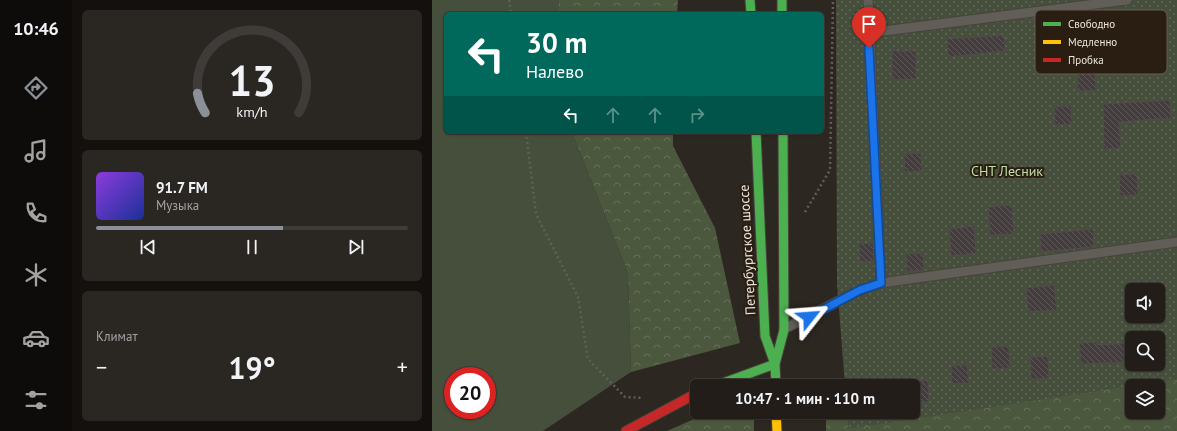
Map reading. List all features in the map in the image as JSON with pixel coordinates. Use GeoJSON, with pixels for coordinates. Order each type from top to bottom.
{"type":"FeatureCollection","features":[{"type":"Feature","properties":{"kind":"main road"},"geometry":{"type":"LineString","coordinates":[[750,0],[751,12]]}},
{"type":"Feature","properties":{"kind":"main road"},"geometry":{"type":"LineString","coordinates":[[782,0],[782,12]]}},
{"type":"Feature","properties":{"kind":"main road","name":"Петербургское шоссе"},"geometry":{"type":"LineString","coordinates":[[756,134],[765,336],[775,364],[776,379]]}},
{"type":"Feature","properties":{"kind":"main road","name":"Петербургское шоссе"},"geometry":{"type":"LineString","coordinates":[[775,364],[784,330],[783,134]]}},
{"type":"Feature","properties":{"kind":"main road"},"geometry":{"type":"LineString","coordinates":[[734,379],[775,364]]}},
{"type":"Feature","properties":{"kind":"main road"},"geometry":{"type":"LineString","coordinates":[[626,431],[690,397]]}},
{"type":"Feature","properties":{"kind":"main road"},"geometry":{"type":"LineString","coordinates":[[776,419],[777,431]]}},
{"type":"Feature","properties":{"kind":"lane"},"geometry":{"type":"LineString","coordinates":[[868,0],[868,33],[881,283]]}},
{"type":"Feature","properties":{"kind":"lane"},"geometry":{"type":"LineString","coordinates":[[1049,10],[1127,0]]}},
{"type":"Feature","properties":{"kind":"lane"},"geometry":{"type":"LineString","coordinates":[[868,33],[1035,12]]}},
{"type":"Feature","properties":{"kind":"lane"},"geometry":{"type":"LineString","coordinates":[[784,330],[860,290],[881,283],[1177,242]]}},
{"type":"Feature","properties":{"kind":"path"},"geometry":{"type":"LineString","coordinates":[[509,0],[511,12]]}},
{"type":"Feature","properties":{"kind":"path"},"geometry":{"type":"LineString","coordinates":[[803,215],[830,170],[833,0]]}},
{"type":"Feature","properties":{"kind":"path"},"geometry":{"type":"LineString","coordinates":[[526,134],[536,214],[578,297],[588,359],[625,397],[647,398]]}},
{"type":"Feature","properties":{"kind":"green space"},"geometry":{"type":"Polygon","coordinates":[[[432,0],[559,0],[559,12],[444,12],[444,134],[573,134],[628,273],[631,372],[543,431],[432,431],[432,0]]]}},
{"type":"Feature","properties":{"kind":"green space"},"geometry":{"type":"Polygon","coordinates":[[[559,0],[678,0],[677,12],[559,12],[559,0]]]}},
{"type":"Feature","properties":{"kind":"green space","name":"СНТ Лесник"},"geometry":{"type":"Polygon","coordinates":[[[836,0],[1177,0],[1177,379],[1165,381],[1165,379],[1125,379],[1125,387],[920,418],[920,379],[844,379],[837,284],[836,0]]]}},
{"type":"Feature","properties":{"kind":"green space"},"geometry":{"type":"Polygon","coordinates":[[[573,134],[673,134],[673,146],[715,228],[740,343],[631,372],[628,273],[573,134]]]}},
{"type":"Feature","properties":{"kind":"green space"},"geometry":{"type":"Polygon","coordinates":[[[1177,378],[1177,431],[826,431],[826,419],[920,419],[920,411],[1125,385],[1125,419],[1165,419],[1165,380],[1177,378]]]}},
{"type":"Feature","properties":{"kind":"green space"},"geometry":{"type":"Polygon","coordinates":[[[694,419],[754,419],[754,431],[667,431],[694,419]]]}},
{"type":"Feature","properties":{"kind":"green space","name":"СНТ Лесник"},"geometry":{"type":"Polygon","coordinates":[[[847,419],[914,419],[848,429],[847,419]]]}},
{"type":"Feature","properties":{"kind":"building"},"geometry":{"type":"Polygon","coordinates":[[[1004,35],[1005,51],[948,57],[947,39],[1004,35]]]}},
{"type":"Feature","properties":{"kind":"building"},"geometry":{"type":"Polygon","coordinates":[[[892,51],[916,51],[916,79],[892,80],[892,51]]]}},
{"type":"Feature","properties":{"kind":"building"},"geometry":{"type":"Polygon","coordinates":[[[1077,74],[1095,74],[1096,90],[1078,91],[1077,74]]]}},
{"type":"Feature","properties":{"kind":"building"},"geometry":{"type":"Polygon","coordinates":[[[1170,100],[1171,118],[1119,122],[1121,148],[1104,149],[1103,104],[1170,100]]]}},
{"type":"Feature","properties":{"kind":"building"},"geometry":{"type":"Polygon","coordinates":[[[1071,106],[1072,124],[1055,125],[1054,107],[1071,106]]]}},
{"type":"Feature","properties":{"kind":"building"},"geometry":{"type":"Polygon","coordinates":[[[921,153],[922,171],[905,172],[904,154],[921,153]]]}},
{"type":"Feature","properties":{"kind":"building"},"geometry":{"type":"Polygon","coordinates":[[[1137,174],[1138,195],[1120,196],[1119,175],[1137,174]]]}},
{"type":"Feature","properties":{"kind":"building"},"geometry":{"type":"Polygon","coordinates":[[[1012,205],[1014,234],[990,235],[988,207],[1012,205]]]}},
{"type":"Feature","properties":{"kind":"building"},"geometry":{"type":"Polygon","coordinates":[[[974,226],[976,253],[951,256],[949,229],[974,226]]]}},
{"type":"Feature","properties":{"kind":"building"},"geometry":{"type":"Polygon","coordinates":[[[1093,229],[1094,247],[1041,252],[1040,234],[1093,229]]]}},
{"type":"Feature","properties":{"kind":"building"},"geometry":{"type":"Polygon","coordinates":[[[873,243],[874,261],[860,262],[859,244],[873,243]]]}},
{"type":"Feature","properties":{"kind":"building"},"geometry":{"type":"Polygon","coordinates":[[[923,253],[924,270],[907,271],[906,254],[923,253]]]}},
{"type":"Feature","properties":{"kind":"building"},"geometry":{"type":"Polygon","coordinates":[[[1054,285],[1057,310],[1028,312],[1026,288],[1054,285]]]}},
{"type":"Feature","properties":{"kind":"building"},"geometry":{"type":"Polygon","coordinates":[[[1097,342],[1097,345],[1125,343],[1125,362],[1081,364],[1079,343],[1097,342]]]}},
{"type":"Feature","properties":{"kind":"building"},"geometry":{"type":"Polygon","coordinates":[[[1009,346],[1010,368],[992,369],[991,347],[1009,346]]]}},
{"type":"Feature","properties":{"kind":"building"},"geometry":{"type":"Polygon","coordinates":[[[1048,356],[1049,378],[1031,379],[1030,357],[1048,356]]]}},
{"type":"Feature","properties":{"kind":"building"},"geometry":{"type":"Polygon","coordinates":[[[967,365],[969,383],[952,384],[951,366],[967,365]]]}},
{"type":"Feature","properties":{"kind":"building"},"geometry":{"type":"Polygon","coordinates":[[[928,380],[929,402],[920,402],[920,381],[928,380]]]}},
{"type":"Feature","properties":{"kind":"traffic: fast"},"geometry":{"type":"LineString","coordinates":[[750,0],[751,12]]}},
{"type":"Feature","properties":{"kind":"traffic: fast"},"geometry":{"type":"LineString","coordinates":[[782,0],[782,12]]}},
{"type":"Feature","properties":{"kind":"traffic: fast"},"geometry":{"type":"LineString","coordinates":[[756,134],[765,336],[775,364]]}},
{"type":"Feature","properties":{"kind":"traffic: fast"},"geometry":{"type":"LineString","coordinates":[[776,379],[775,364],[784,330],[783,134]]}},
{"type":"Feature","properties":{"kind":"traffic: fast"},"geometry":{"type":"LineString","coordinates":[[734,379],[775,364]]}},
{"type":"Feature","properties":{"kind":"traffic: slow"},"geometry":{"type":"LineString","coordinates":[[776,419],[777,431]]}},
{"type":"Feature","properties":{"kind":"traffic: jam"},"geometry":{"type":"LineString","coordinates":[[626,431],[690,397]]}},
{"type":"Feature","properties":{"kind":"route"},"geometry":{"type":"LineString","coordinates":[[809,317],[860,290],[881,283],[869,48]]}}]}
